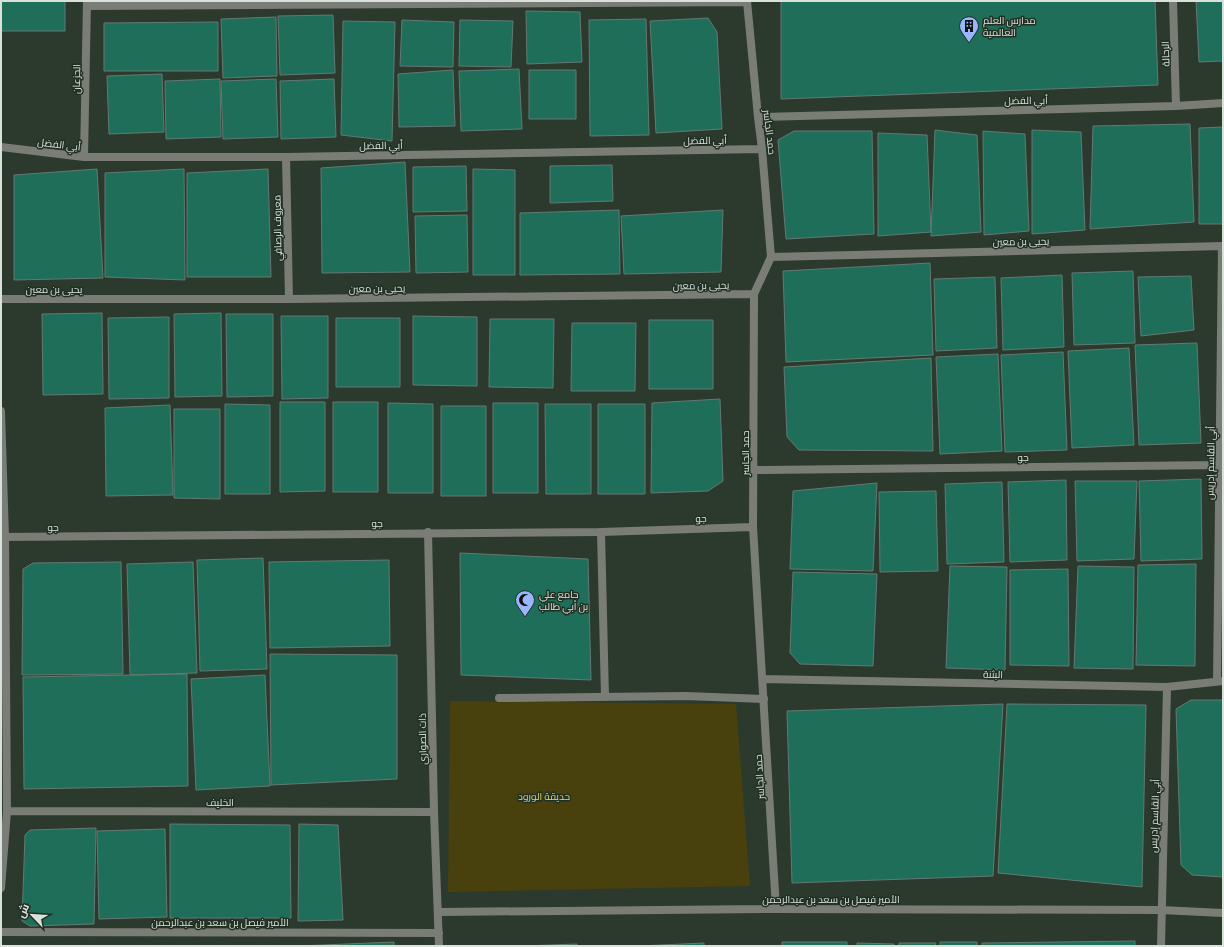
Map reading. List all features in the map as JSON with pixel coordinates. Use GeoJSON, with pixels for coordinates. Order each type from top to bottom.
{"type":"FeatureCollection","features":[{"type":"Feature","properties":{"kind":"street","name":"الرحالة"},"geometry":{"type":"LineString","coordinates":[[1173,1],[1176,106]]}},
{"type":"Feature","properties":{"kind":"street"},"geometry":{"type":"LineString","coordinates":[[87,3],[747,2]]}},
{"type":"Feature","properties":{"kind":"street","name":"حمد الجاسر"},"geometry":{"type":"LineString","coordinates":[[747,2],[771,257],[754,294],[754,527],[776,909]]}},
{"type":"Feature","properties":{"kind":"street","name":"الجزعان"},"geometry":{"type":"LineString","coordinates":[[84,157],[87,3]]}},
{"type":"Feature","properties":{"kind":"street","name":"أبي الفضل"},"geometry":{"type":"LineString","coordinates":[[758,117],[1176,106],[1223,103]]}},
{"type":"Feature","properties":{"kind":"street","name":"أبي الفضل"},"geometry":{"type":"LineString","coordinates":[[1,147],[84,157],[286,157],[762,149]]}},
{"type":"Feature","properties":{"kind":"street","name":"معروف الرصافي"},"geometry":{"type":"LineString","coordinates":[[286,157],[289,299]]}},
{"type":"Feature","properties":{"kind":"street","name":"يحيى بن معين"},"geometry":{"type":"LineString","coordinates":[[771,257],[1223,246]]}},
{"type":"Feature","properties":{"kind":"street","name":"أبي القاسم إدريس"},"geometry":{"type":"LineString","coordinates":[[1220,681],[1220,464],[1223,246]]}},
{"type":"Feature","properties":{"kind":"street","name":"يحيى بن معين"},"geometry":{"type":"LineString","coordinates":[[1,299],[289,299],[754,294]]}},
{"type":"Feature","properties":{"kind":"street"},"geometry":{"type":"LineString","coordinates":[[1,411],[6,811],[1,888]]}},
{"type":"Feature","properties":{"kind":"street","name":"جو"},"geometry":{"type":"LineString","coordinates":[[755,470],[1220,464]]}},
{"type":"Feature","properties":{"kind":"street","name":"جو"},"geometry":{"type":"LineString","coordinates":[[3,537],[428,532],[601,532],[754,527]]}},
{"type":"Feature","properties":{"kind":"street","name":"ذات الصواري"},"geometry":{"type":"LineString","coordinates":[[428,532],[434,812],[439,933],[438,946]]}},
{"type":"Feature","properties":{"kind":"street"},"geometry":{"type":"LineString","coordinates":[[601,532],[606,697]]}},
{"type":"Feature","properties":{"kind":"street","name":"البثنة"},"geometry":{"type":"LineString","coordinates":[[763,680],[1167,687],[1220,681]]}},
{"type":"Feature","properties":{"kind":"street","name":"أبي القاسم إدريس"},"geometry":{"type":"LineString","coordinates":[[1160,946],[1167,687]]}},
{"type":"Feature","properties":{"kind":"street"},"geometry":{"type":"LineString","coordinates":[[500,698],[686,696],[764,699]]}},
{"type":"Feature","properties":{"kind":"street","name":"الخليف"},"geometry":{"type":"LineString","coordinates":[[6,811],[434,812]]}},
{"type":"Feature","properties":{"kind":"street","name":"الأمير فيصل بن سعد بن عبدالرحمن"},"geometry":{"type":"LineString","coordinates":[[438,912],[776,909],[1161,910],[1223,913]]}},
{"type":"Feature","properties":{"kind":"street","name":"الأمير فيصل بن سعد بن عبدالرحمن"},"geometry":{"type":"LineString","coordinates":[[1,932],[439,933]]}},
{"type":"Feature","properties":{"kind":"green space","name":"حديقة الورود"},"geometry":{"type":"Polygon","coordinates":[[[450,701],[736,704],[750,886],[448,892],[450,701]]]}},
{"type":"Feature","properties":{"kind":"building"},"geometry":{"type":"Polygon","coordinates":[[[1,1],[65,1],[65,31],[1,31],[1,1]]]}},
{"type":"Feature","properties":{"kind":"building","name":"مدارس العلم العالمية"},"geometry":{"type":"Polygon","coordinates":[[[781,1],[1155,1],[1158,85],[781,99],[781,1]]]}},
{"type":"Feature","properties":{"kind":"building"},"geometry":{"type":"Polygon","coordinates":[[[1196,1],[1223,1],[1223,61],[1199,62],[1196,1]]]}},
{"type":"Feature","properties":{"kind":"building"},"geometry":{"type":"Polygon","coordinates":[[[526,11],[580,12],[582,62],[527,64],[526,11]]]}},
{"type":"Feature","properties":{"kind":"building"},"geometry":{"type":"Polygon","coordinates":[[[333,15],[335,73],[280,75],[278,16],[333,15]]]}},
{"type":"Feature","properties":{"kind":"building"},"geometry":{"type":"Polygon","coordinates":[[[276,17],[277,76],[223,78],[221,19],[276,17]]]}},
{"type":"Feature","properties":{"kind":"building"},"geometry":{"type":"Polygon","coordinates":[[[708,18],[717,32],[722,129],[656,133],[650,21],[708,18]]]}},
{"type":"Feature","properties":{"kind":"building"},"geometry":{"type":"Polygon","coordinates":[[[646,19],[649,135],[590,136],[589,20],[646,19]]]}},
{"type":"Feature","properties":{"kind":"building"},"geometry":{"type":"Polygon","coordinates":[[[402,20],[454,22],[453,67],[400,66],[402,20]]]}},
{"type":"Feature","properties":{"kind":"building"},"geometry":{"type":"Polygon","coordinates":[[[460,20],[513,21],[511,67],[459,66],[460,20]]]}},
{"type":"Feature","properties":{"kind":"building"},"geometry":{"type":"Polygon","coordinates":[[[343,21],[395,22],[392,141],[341,135],[343,21]]]}},
{"type":"Feature","properties":{"kind":"building"},"geometry":{"type":"Polygon","coordinates":[[[218,22],[218,71],[104,71],[104,23],[218,22]]]}},
{"type":"Feature","properties":{"kind":"building"},"geometry":{"type":"Polygon","coordinates":[[[519,69],[522,129],[461,131],[459,71],[519,69]]]}},
{"type":"Feature","properties":{"kind":"building"},"geometry":{"type":"Polygon","coordinates":[[[453,70],[455,126],[399,127],[398,74],[453,70]]]}},
{"type":"Feature","properties":{"kind":"building"},"geometry":{"type":"Polygon","coordinates":[[[529,70],[576,70],[576,119],[529,119],[529,70]]]}},
{"type":"Feature","properties":{"kind":"building"},"geometry":{"type":"Polygon","coordinates":[[[162,74],[164,132],[109,134],[107,76],[162,74]]]}},
{"type":"Feature","properties":{"kind":"building"},"geometry":{"type":"Polygon","coordinates":[[[220,79],[221,137],[166,139],[165,81],[220,79]]]}},
{"type":"Feature","properties":{"kind":"building"},"geometry":{"type":"Polygon","coordinates":[[[276,79],[278,137],[223,139],[221,81],[276,79]]]}},
{"type":"Feature","properties":{"kind":"building"},"geometry":{"type":"Polygon","coordinates":[[[334,79],[336,137],[281,139],[280,81],[334,79]]]}},
{"type":"Feature","properties":{"kind":"building"},"geometry":{"type":"Polygon","coordinates":[[[1190,124],[1194,222],[1090,229],[1093,126],[1190,124]]]}},
{"type":"Feature","properties":{"kind":"building"},"geometry":{"type":"Polygon","coordinates":[[[1223,127],[1223,224],[1199,224],[1199,128],[1223,127]]]}},
{"type":"Feature","properties":{"kind":"building"},"geometry":{"type":"Polygon","coordinates":[[[935,130],[977,135],[981,232],[931,236],[935,130]]]}},
{"type":"Feature","properties":{"kind":"building"},"geometry":{"type":"Polygon","coordinates":[[[1032,130],[1081,132],[1085,230],[1032,234],[1032,130]]]}},
{"type":"Feature","properties":{"kind":"building"},"geometry":{"type":"Polygon","coordinates":[[[794,131],[872,131],[874,234],[786,239],[778,140],[794,131]]]}},
{"type":"Feature","properties":{"kind":"building"},"geometry":{"type":"Polygon","coordinates":[[[983,131],[1025,134],[1029,231],[984,235],[983,131]]]}},
{"type":"Feature","properties":{"kind":"building"},"geometry":{"type":"Polygon","coordinates":[[[878,133],[927,135],[931,232],[878,236],[878,133]]]}},
{"type":"Feature","properties":{"kind":"building"},"geometry":{"type":"Polygon","coordinates":[[[405,162],[410,272],[322,273],[321,168],[405,162]]]}},
{"type":"Feature","properties":{"kind":"building"},"geometry":{"type":"Polygon","coordinates":[[[612,165],[613,201],[550,203],[550,166],[612,165]]]}},
{"type":"Feature","properties":{"kind":"building"},"geometry":{"type":"Polygon","coordinates":[[[466,166],[467,211],[413,212],[413,167],[466,166]]]}},
{"type":"Feature","properties":{"kind":"building"},"geometry":{"type":"Polygon","coordinates":[[[97,169],[103,278],[14,280],[14,175],[97,169]]]}},
{"type":"Feature","properties":{"kind":"building"},"geometry":{"type":"Polygon","coordinates":[[[184,169],[185,280],[105,277],[105,173],[184,169]]]}},
{"type":"Feature","properties":{"kind":"building"},"geometry":{"type":"Polygon","coordinates":[[[268,169],[271,277],[187,277],[187,173],[268,169]]]}},
{"type":"Feature","properties":{"kind":"building"},"geometry":{"type":"Polygon","coordinates":[[[473,169],[515,170],[515,275],[473,275],[473,169]]]}},
{"type":"Feature","properties":{"kind":"building"},"geometry":{"type":"Polygon","coordinates":[[[619,210],[620,274],[520,275],[520,213],[619,210]]]}},
{"type":"Feature","properties":{"kind":"building"},"geometry":{"type":"Polygon","coordinates":[[[723,210],[721,272],[624,274],[621,216],[723,210]]]}},
{"type":"Feature","properties":{"kind":"building"},"geometry":{"type":"Polygon","coordinates":[[[467,215],[468,272],[416,273],[415,216],[467,215]]]}},
{"type":"Feature","properties":{"kind":"building"},"geometry":{"type":"Polygon","coordinates":[[[930,263],[933,355],[786,362],[783,271],[930,263]]]}},
{"type":"Feature","properties":{"kind":"building"},"geometry":{"type":"Polygon","coordinates":[[[1133,271],[1135,343],[1074,345],[1072,273],[1133,271]]]}},
{"type":"Feature","properties":{"kind":"building"},"geometry":{"type":"Polygon","coordinates":[[[1062,275],[1064,347],[1003,350],[1001,278],[1062,275]]]}},
{"type":"Feature","properties":{"kind":"building"},"geometry":{"type":"Polygon","coordinates":[[[1191,276],[1194,330],[1141,336],[1138,277],[1191,276]]]}},
{"type":"Feature","properties":{"kind":"building"},"geometry":{"type":"Polygon","coordinates":[[[995,277],[997,348],[936,351],[934,279],[995,277]]]}},
{"type":"Feature","properties":{"kind":"building"},"geometry":{"type":"Polygon","coordinates":[[[102,313],[103,394],[43,395],[42,314],[102,313]]]}},
{"type":"Feature","properties":{"kind":"building"},"geometry":{"type":"Polygon","coordinates":[[[221,313],[222,396],[175,397],[174,314],[221,313]]]}},
{"type":"Feature","properties":{"kind":"building"},"geometry":{"type":"Polygon","coordinates":[[[226,314],[273,314],[273,396],[227,397],[226,314]]]}},
{"type":"Feature","properties":{"kind":"building"},"geometry":{"type":"Polygon","coordinates":[[[281,316],[328,316],[328,398],[282,399],[281,316]]]}},
{"type":"Feature","properties":{"kind":"building"},"geometry":{"type":"Polygon","coordinates":[[[413,316],[477,317],[477,386],[413,385],[413,316]]]}},
{"type":"Feature","properties":{"kind":"building"},"geometry":{"type":"Polygon","coordinates":[[[169,317],[169,398],[109,399],[108,318],[169,317]]]}},
{"type":"Feature","properties":{"kind":"building"},"geometry":{"type":"Polygon","coordinates":[[[336,318],[400,318],[400,387],[336,387],[336,318]]]}},
{"type":"Feature","properties":{"kind":"building"},"geometry":{"type":"Polygon","coordinates":[[[490,319],[554,319],[553,388],[489,387],[490,319]]]}},
{"type":"Feature","properties":{"kind":"building"},"geometry":{"type":"Polygon","coordinates":[[[649,320],[713,320],[713,389],[649,389],[649,320]]]}},
{"type":"Feature","properties":{"kind":"building"},"geometry":{"type":"Polygon","coordinates":[[[572,323],[636,323],[635,391],[571,391],[572,323]]]}},
{"type":"Feature","properties":{"kind":"building"},"geometry":{"type":"Polygon","coordinates":[[[1197,343],[1201,443],[1139,445],[1135,345],[1197,343]]]}},
{"type":"Feature","properties":{"kind":"building"},"geometry":{"type":"Polygon","coordinates":[[[1129,348],[1134,445],[1072,448],[1068,351],[1129,348]]]}},
{"type":"Feature","properties":{"kind":"building"},"geometry":{"type":"Polygon","coordinates":[[[1063,352],[1067,450],[1005,452],[1001,355],[1063,352]]]}},
{"type":"Feature","properties":{"kind":"building"},"geometry":{"type":"Polygon","coordinates":[[[998,354],[1002,451],[940,454],[936,357],[998,354]]]}},
{"type":"Feature","properties":{"kind":"building"},"geometry":{"type":"Polygon","coordinates":[[[931,358],[933,451],[799,450],[787,437],[784,367],[931,358]]]}},
{"type":"Feature","properties":{"kind":"building"},"geometry":{"type":"Polygon","coordinates":[[[720,399],[723,481],[708,491],[651,493],[652,403],[720,399]]]}},
{"type":"Feature","properties":{"kind":"building"},"geometry":{"type":"Polygon","coordinates":[[[280,402],[325,402],[325,491],[280,492],[280,402]]]}},
{"type":"Feature","properties":{"kind":"building"},"geometry":{"type":"Polygon","coordinates":[[[333,402],[378,402],[378,492],[333,492],[333,402]]]}},
{"type":"Feature","properties":{"kind":"building"},"geometry":{"type":"Polygon","coordinates":[[[388,403],[433,404],[433,493],[388,493],[388,403]]]}},
{"type":"Feature","properties":{"kind":"building"},"geometry":{"type":"Polygon","coordinates":[[[493,403],[538,403],[538,493],[493,493],[493,403]]]}},
{"type":"Feature","properties":{"kind":"building"},"geometry":{"type":"Polygon","coordinates":[[[225,404],[270,405],[270,494],[225,494],[225,404]]]}},
{"type":"Feature","properties":{"kind":"building"},"geometry":{"type":"Polygon","coordinates":[[[545,404],[591,404],[591,494],[546,494],[545,404]]]}},
{"type":"Feature","properties":{"kind":"building"},"geometry":{"type":"Polygon","coordinates":[[[598,404],[645,404],[645,494],[598,494],[598,404]]]}},
{"type":"Feature","properties":{"kind":"building"},"geometry":{"type":"Polygon","coordinates":[[[170,405],[173,495],[106,496],[105,408],[170,405]]]}},
{"type":"Feature","properties":{"kind":"building"},"geometry":{"type":"Polygon","coordinates":[[[441,406],[486,406],[486,496],[441,496],[441,406]]]}},
{"type":"Feature","properties":{"kind":"building"},"geometry":{"type":"Polygon","coordinates":[[[174,409],[220,409],[220,499],[174,498],[174,409]]]}},
{"type":"Feature","properties":{"kind":"building"},"geometry":{"type":"Polygon","coordinates":[[[1201,479],[1202,559],[1141,561],[1139,481],[1201,479]]]}},
{"type":"Feature","properties":{"kind":"building"},"geometry":{"type":"Polygon","coordinates":[[[1066,480],[1067,560],[1010,562],[1008,482],[1066,480]]]}},
{"type":"Feature","properties":{"kind":"building"},"geometry":{"type":"Polygon","coordinates":[[[1075,481],[1137,481],[1134,559],[1077,561],[1075,481]]]}},
{"type":"Feature","properties":{"kind":"building"},"geometry":{"type":"Polygon","coordinates":[[[1002,482],[1004,562],[947,564],[945,484],[1002,482]]]}},
{"type":"Feature","properties":{"kind":"building"},"geometry":{"type":"Polygon","coordinates":[[[877,483],[873,571],[790,569],[793,491],[877,483]]]}},
{"type":"Feature","properties":{"kind":"building"},"geometry":{"type":"Polygon","coordinates":[[[936,491],[938,571],[880,572],[879,492],[936,491]]]}},
{"type":"Feature","properties":{"kind":"building","name":"جامع علي بن أبي طالب"},"geometry":{"type":"Polygon","coordinates":[[[460,553],[588,559],[591,680],[461,675],[460,553]]]}},
{"type":"Feature","properties":{"kind":"building"},"geometry":{"type":"Polygon","coordinates":[[[263,558],[267,669],[200,671],[197,560],[263,558]]]}},
{"type":"Feature","properties":{"kind":"building"},"geometry":{"type":"Polygon","coordinates":[[[389,560],[390,646],[270,648],[269,562],[389,560]]]}},
{"type":"Feature","properties":{"kind":"building"},"geometry":{"type":"Polygon","coordinates":[[[121,562],[123,674],[22,675],[23,569],[33,563],[121,562]]]}},
{"type":"Feature","properties":{"kind":"building"},"geometry":{"type":"Polygon","coordinates":[[[193,562],[197,673],[130,675],[127,564],[193,562]]]}},
{"type":"Feature","properties":{"kind":"building"},"geometry":{"type":"Polygon","coordinates":[[[1196,564],[1195,666],[1136,665],[1138,565],[1196,564]]]}},
{"type":"Feature","properties":{"kind":"building"},"geometry":{"type":"Polygon","coordinates":[[[950,566],[1007,567],[1005,670],[946,668],[950,566]]]}},
{"type":"Feature","properties":{"kind":"building"},"geometry":{"type":"Polygon","coordinates":[[[1078,566],[1134,567],[1133,669],[1074,668],[1078,566]]]}},
{"type":"Feature","properties":{"kind":"building"},"geometry":{"type":"Polygon","coordinates":[[[1068,569],[1069,666],[1010,665],[1010,570],[1068,569]]]}},
{"type":"Feature","properties":{"kind":"building"},"geometry":{"type":"Polygon","coordinates":[[[793,572],[877,574],[873,666],[800,664],[790,653],[793,572]]]}},
{"type":"Feature","properties":{"kind":"building"},"geometry":{"type":"Polygon","coordinates":[[[270,654],[397,655],[397,779],[271,785],[270,654]]]}},
{"type":"Feature","properties":{"kind":"building"},"geometry":{"type":"Polygon","coordinates":[[[187,674],[188,786],[24,789],[23,677],[187,674]]]}},
{"type":"Feature","properties":{"kind":"building"},"geometry":{"type":"Polygon","coordinates":[[[265,675],[270,786],[196,790],[191,679],[265,675]]]}},
{"type":"Feature","properties":{"kind":"building"},"geometry":{"type":"Polygon","coordinates":[[[1191,700],[1223,700],[1223,877],[1192,875],[1181,865],[1176,709],[1191,700]]]}},
{"type":"Feature","properties":{"kind":"building"},"geometry":{"type":"Polygon","coordinates":[[[1003,704],[993,876],[792,883],[787,711],[1003,704]]]}},
{"type":"Feature","properties":{"kind":"building"},"geometry":{"type":"Polygon","coordinates":[[[1007,704],[1146,705],[1142,887],[998,873],[1007,704]]]}},
{"type":"Feature","properties":{"kind":"building"},"geometry":{"type":"Polygon","coordinates":[[[170,824],[290,825],[291,918],[170,918],[170,824]]]}},
{"type":"Feature","properties":{"kind":"building"},"geometry":{"type":"Polygon","coordinates":[[[299,824],[338,825],[343,920],[298,921],[299,824]]]}},
{"type":"Feature","properties":{"kind":"building"},"geometry":{"type":"Polygon","coordinates":[[[96,828],[94,924],[30,926],[22,921],[25,835],[30,830],[96,828]]]}},
{"type":"Feature","properties":{"kind":"building"},"geometry":{"type":"Polygon","coordinates":[[[165,829],[167,917],[99,919],[97,831],[165,829]]]}},
{"type":"Feature","properties":{"kind":"building"},"geometry":{"type":"Polygon","coordinates":[[[1135,941],[1135,946],[982,946],[982,943],[1135,941]]]}},
{"type":"Feature","properties":{"kind":"building"},"geometry":{"type":"Polygon","coordinates":[[[394,942],[394,946],[298,946],[394,942]]]}},
{"type":"Feature","properties":{"kind":"building"},"geometry":{"type":"Polygon","coordinates":[[[782,942],[847,942],[847,946],[782,946],[782,942]]]}},
{"type":"Feature","properties":{"kind":"building"},"geometry":{"type":"Polygon","coordinates":[[[940,942],[977,942],[977,946],[940,946],[940,942]]]}},
{"type":"Feature","properties":{"kind":"building"},"geometry":{"type":"Polygon","coordinates":[[[704,943],[704,946],[639,946],[704,943]]]}},
{"type":"Feature","properties":{"kind":"building"},"geometry":{"type":"Polygon","coordinates":[[[857,943],[894,944],[894,946],[857,946],[857,943]]]}},
{"type":"Feature","properties":{"kind":"building"},"geometry":{"type":"Polygon","coordinates":[[[899,943],[936,943],[935,946],[899,946],[899,943]]]}},
{"type":"Feature","properties":{"kind":"building"},"geometry":{"type":"Polygon","coordinates":[[[577,944],[577,946],[523,946],[577,944]]]}},
{"type":"Feature","properties":{"kind":"place","name":"مدارس العلم العالمية"},"geometry":{"type":"Point","coordinates":[969,43]}},
{"type":"Feature","properties":{"kind":"place","name":"جامع علي بن أبي طالب"},"geometry":{"type":"Point","coordinates":[525,617]}}]}
